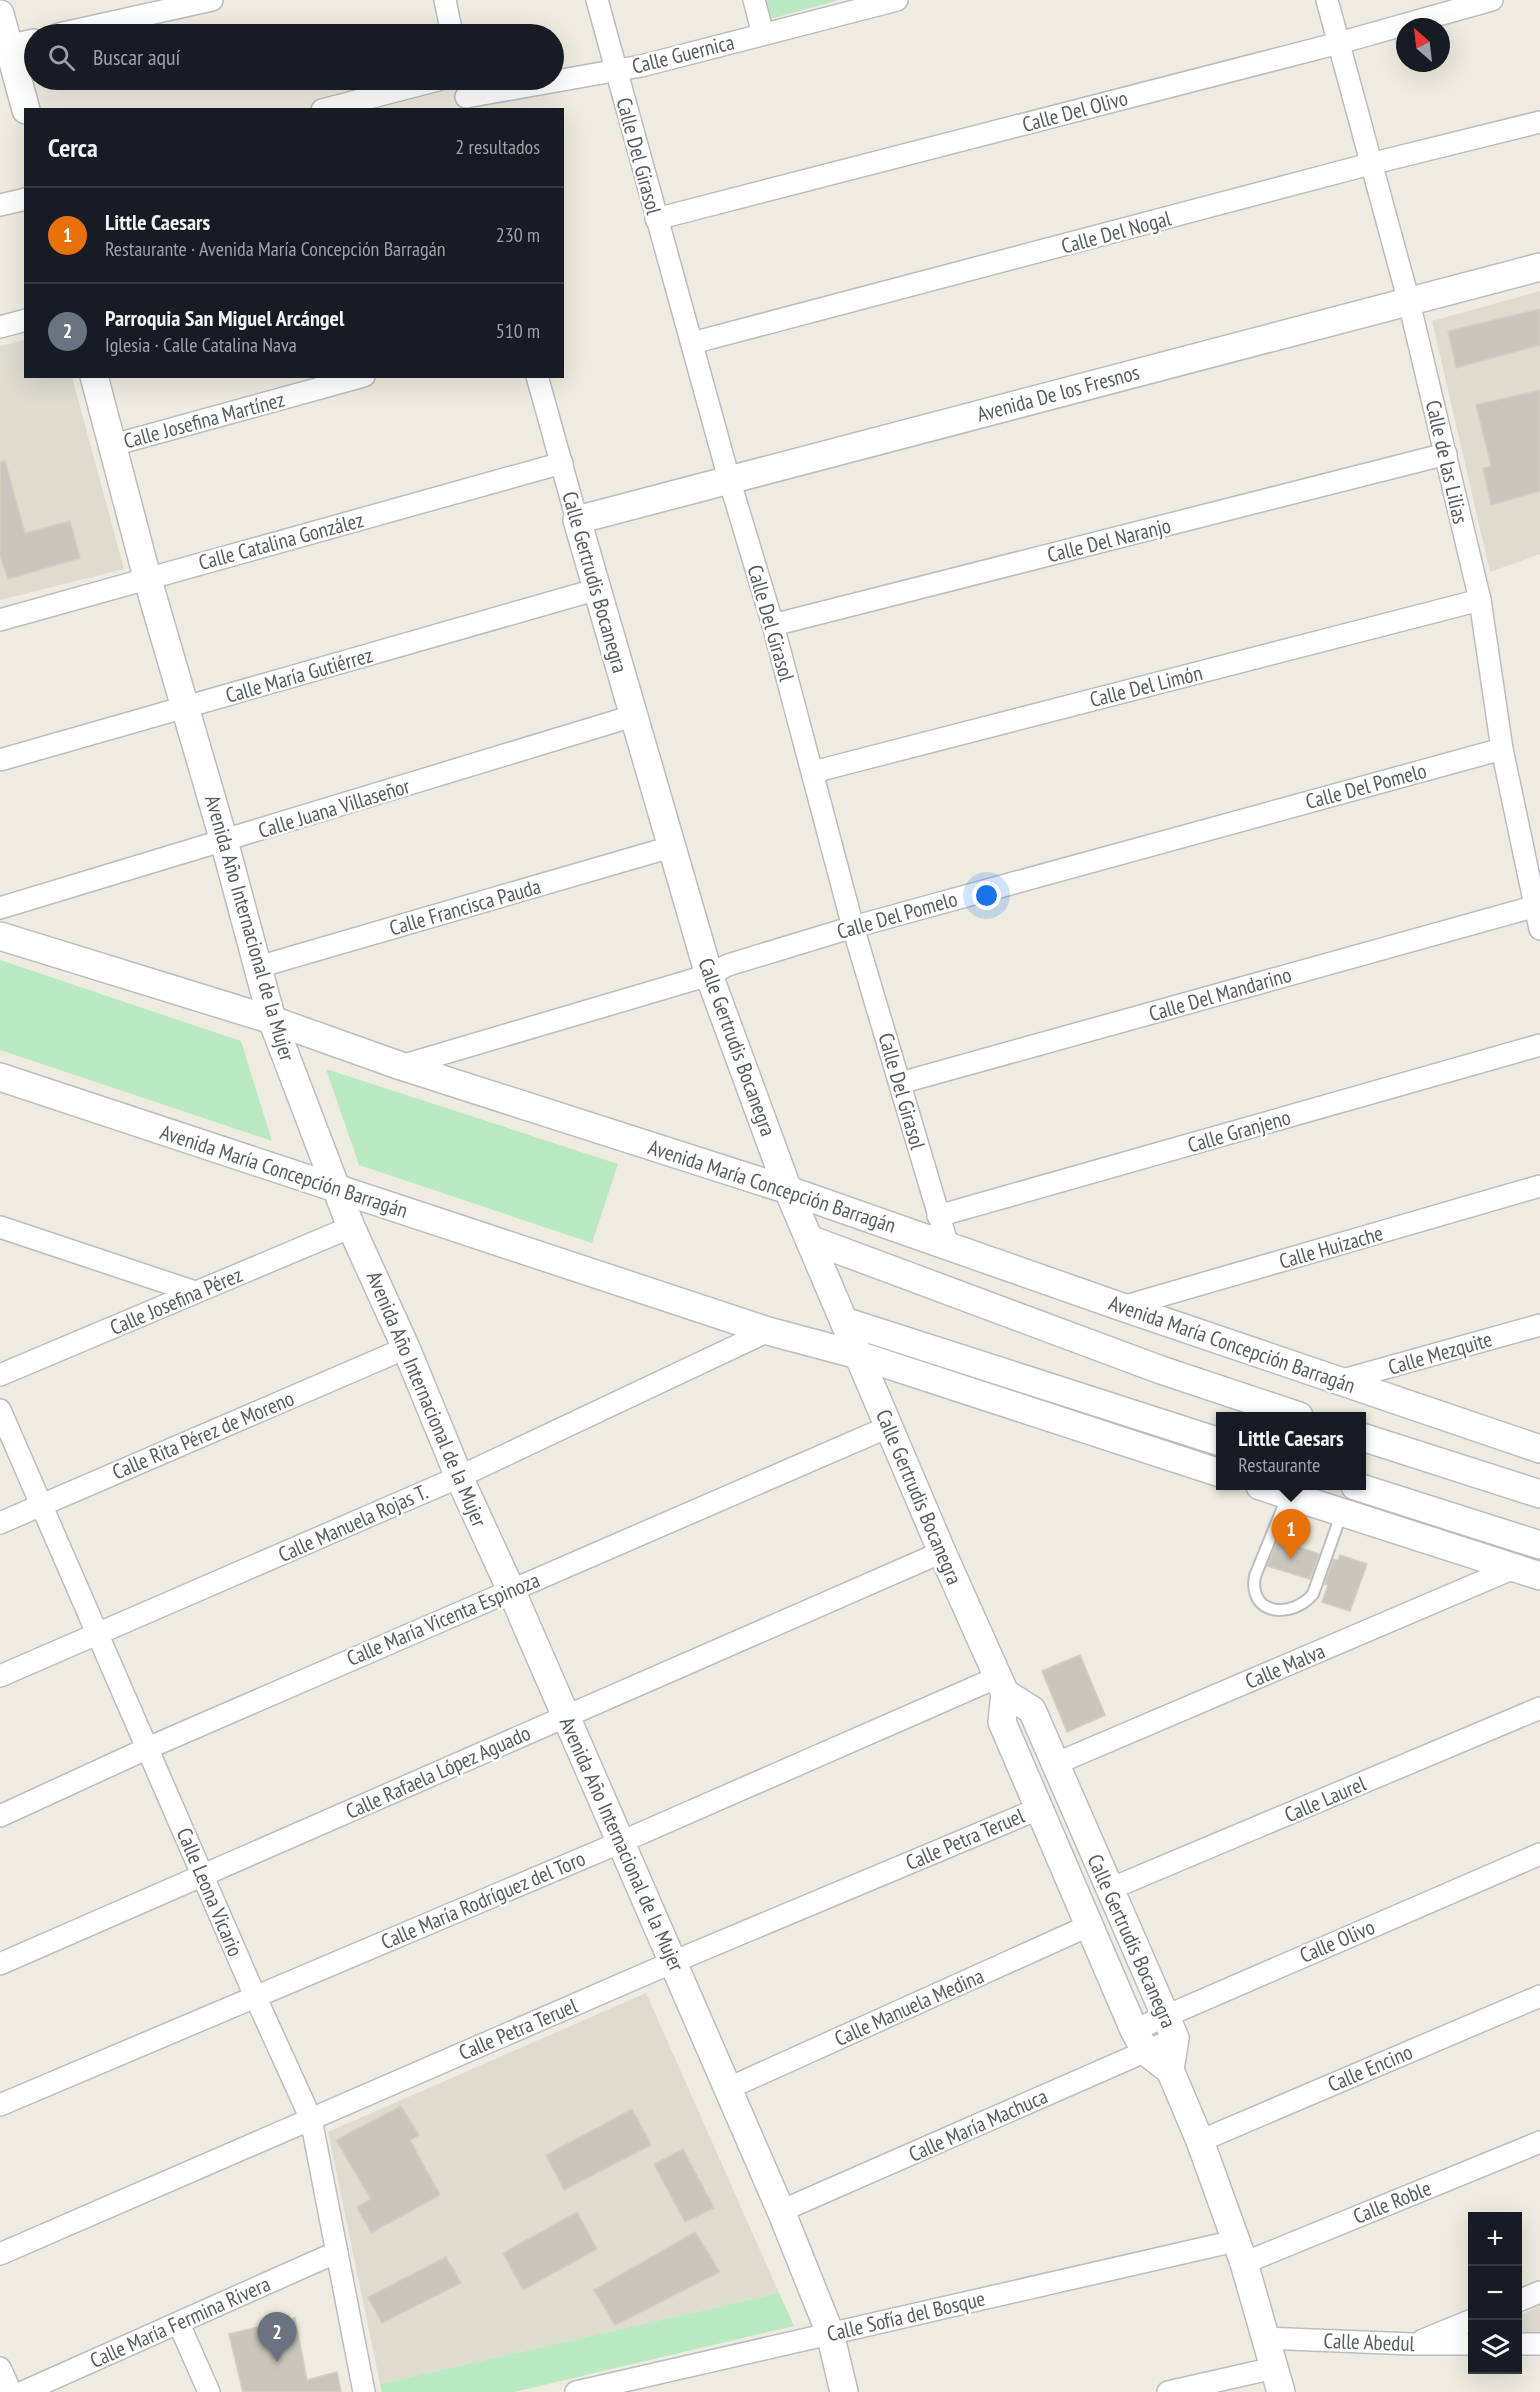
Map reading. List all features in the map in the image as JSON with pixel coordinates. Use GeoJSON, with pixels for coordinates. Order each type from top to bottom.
{"type":"FeatureCollection","features":[{"type":"Feature","properties":{"kind":"street"},"geometry":{"type":"LineString","coordinates":[[104,24],[212,0]]}},
{"type":"Feature","properties":{"kind":"street"},"geometry":{"type":"LineString","coordinates":[[445,0],[450,24]]}},
{"type":"Feature","properties":{"kind":"street","name":"Calle Del Girasol"},"geometry":{"type":"LineString","coordinates":[[597,0],[729,479],[773,625],[854,927],[948,1246]]}},
{"type":"Feature","properties":{"kind":"street"},"geometry":{"type":"LineString","coordinates":[[754,0],[763,34]]}},
{"type":"Feature","properties":{"kind":"street","name":"Calle Guernica"},"geometry":{"type":"LineString","coordinates":[[564,79],[617,70],[897,0]]}},
{"type":"Feature","properties":{"kind":"street","name":"Calle de las Lilias"},"geometry":{"type":"LineString","coordinates":[[1327,0],[1408,302],[1480,600],[1502,749],[1537,906],[1540,929]]}},
{"type":"Feature","properties":{"kind":"street","name":"Calle Del Olivo"},"geometry":{"type":"LineString","coordinates":[[656,219],[1339,43],[1492,0]]}},
{"type":"Feature","properties":{"kind":"street"},"geometry":{"type":"LineString","coordinates":[[0,14],[22,43],[8,78],[25,108]]}},
{"type":"Feature","properties":{"kind":"street"},"geometry":{"type":"LineString","coordinates":[[330,108],[399,90]]}},
{"type":"Feature","properties":{"kind":"street","name":"Calle Guernica"},"geometry":{"type":"LineString","coordinates":[[465,95],[495,90]]}},
{"type":"Feature","properties":{"kind":"street","name":"Calle Del Nogal"},"geometry":{"type":"LineString","coordinates":[[692,343],[1370,164],[1540,122]]}},
{"type":"Feature","properties":{"kind":"street"},"geometry":{"type":"LineString","coordinates":[[0,205],[24,199]]}},
{"type":"Feature","properties":{"kind":"street","name":"Avenida De los Fresnos"},"geometry":{"type":"LineString","coordinates":[[577,519],[1540,267]]}},
{"type":"Feature","properties":{"kind":"street"},"geometry":{"type":"LineString","coordinates":[[0,327],[24,321]]}},
{"type":"Feature","properties":{"kind":"street","name":"Avenida Año Internacional de la Mujer"},"geometry":{"type":"LineString","coordinates":[[95,378],[147,577],[224,841],[272,1020],[351,1227],[406,1348],[459,1477],[511,1590],[781,2211],[830,2333],[844,2392]]}},
{"type":"Feature","properties":{"kind":"street","name":"Calle Josefina Martínez"},"geometry":{"type":"LineString","coordinates":[[113,445],[357,378]]}},
{"type":"Feature","properties":{"kind":"street","name":"Calle Gertrudis Bocanegra"},"geometry":{"type":"LineString","coordinates":[[538,378],[709,975],[788,1190],[888,1427],[1001,1685],[1002,1722],[1088,1926],[1140,2041],[1170,2070]]}},
{"type":"Feature","properties":{"kind":"street","name":"Calle Del Naranjo"},"geometry":{"type":"LineString","coordinates":[[773,625],[1446,454]]}},
{"type":"Feature","properties":{"kind":"street","name":"Calle Catalina González"},"geometry":{"type":"LineString","coordinates":[[0,620],[147,577],[562,463]]}},
{"type":"Feature","properties":{"kind":"street","name":"Calle María Gutiérrez"},"geometry":{"type":"LineString","coordinates":[[0,760],[598,589]]}},
{"type":"Feature","properties":{"kind":"street","name":"Calle Del Limón"},"geometry":{"type":"LineString","coordinates":[[813,772],[1480,600]]}},
{"type":"Feature","properties":{"kind":"street","name":"Calle Juana Villaseñor"},"geometry":{"type":"LineString","coordinates":[[0,908],[633,716]]}},
{"type":"Feature","properties":{"kind":"street","name":"Calle Del Pomelo"},"geometry":{"type":"LineString","coordinates":[[400,1066],[709,975],[728,965],[854,927],[1502,749]]}},
{"type":"Feature","properties":{"kind":"street","name":"Calle Francisca Pauda"},"geometry":{"type":"LineString","coordinates":[[258,967],[671,847]]}},
{"type":"Feature","properties":{"kind":"street","name":"Calle Del Mandarino"},"geometry":{"type":"LineString","coordinates":[[900,1083],[1537,906]]}},
{"type":"Feature","properties":{"kind":"street","name":"Avenida María Concepción Barragán"},"geometry":{"type":"LineString","coordinates":[[0,936],[272,1020],[400,1066],[788,1190],[1122,1307],[1540,1449]]}},
{"type":"Feature","properties":{"kind":"street","name":"Calle Granjeno"},"geometry":{"type":"LineString","coordinates":[[938,1216],[1540,1045]]}},
{"type":"Feature","properties":{"kind":"street","name":"Avenida María Concepción Barragán"},"geometry":{"type":"LineString","coordinates":[[0,1077],[768,1330],[858,1356],[1216,1471]]}},
{"type":"Feature","properties":{"kind":"street","name":"Calle Huizache"},"geometry":{"type":"LineString","coordinates":[[1122,1307],[1540,1186]]}},
{"type":"Feature","properties":{"kind":"street"},"geometry":{"type":"LineString","coordinates":[[0,1227],[195,1292]]}},
{"type":"Feature","properties":{"kind":"street","name":"Calle Josefina Pérez"},"geometry":{"type":"LineString","coordinates":[[0,1375],[351,1227]]}},
{"type":"Feature","properties":{"kind":"street","name":"Avenida María Concepción Barragán"},"geometry":{"type":"LineString","coordinates":[[809,1239],[1161,1370],[1287,1412]]}},
{"type":"Feature","properties":{"kind":"street"},"geometry":{"type":"LineString","coordinates":[[844,1321],[1216,1440]]}},
{"type":"Feature","properties":{"kind":"street","name":"Calle Mezquite"},"geometry":{"type":"LineString","coordinates":[[1340,1381],[1540,1325]]}},
{"type":"Feature","properties":{"kind":"street","name":"Calle Manuela Rojas T."},"geometry":{"type":"LineString","coordinates":[[0,1676],[459,1477],[768,1330]]}},
{"type":"Feature","properties":{"kind":"street","name":"Calle Rita Pérez de Moreno"},"geometry":{"type":"LineString","coordinates":[[0,1523],[406,1348]]}},
{"type":"Feature","properties":{"kind":"street","name":"Calle Leona Vicario"},"geometry":{"type":"LineString","coordinates":[[0,1410],[43,1504],[255,1996],[311,2119],[364,2392]]}},
{"type":"Feature","properties":{"kind":"street","name":"Calle María Vicenta Espinoza"},"geometry":{"type":"LineString","coordinates":[[0,1816],[148,1748],[888,1427]]}},
{"type":"Feature","properties":{"kind":"street"},"geometry":{"type":"LineString","coordinates":[[1366,1438],[1540,1494]]}},
{"type":"Feature","properties":{"kind":"street"},"geometry":{"type":"LineString","coordinates":[[1366,1489],[1540,1545]]}},
{"type":"Feature","properties":{"kind":"street"},"geometry":{"type":"LineString","coordinates":[[1276,1490],[1540,1576]]}},
{"type":"Feature","properties":{"kind":"street","name":"Calle Rafaela López Aguado"},"geometry":{"type":"LineString","coordinates":[[0,1964],[942,1552]]}},
{"type":"Feature","properties":{"kind":"street","name":"Calle Malva"},"geometry":{"type":"LineString","coordinates":[[1055,1764],[1514,1568]]}},
{"type":"Feature","properties":{"kind":"street","name":"Calle Gertrudis Bocanegra"},"geometry":{"type":"LineString","coordinates":[[1001,1685],[1032,1710],[1170,2027],[1170,2070]]}},
{"type":"Feature","properties":{"kind":"street","name":"Calle María Rodríguez del Toro"},"geometry":{"type":"LineString","coordinates":[[0,2105],[621,1842],[1001,1685]]}},
{"type":"Feature","properties":{"kind":"street","name":"Calle Laurel"},"geometry":{"type":"LineString","coordinates":[[1110,1890],[1540,1708]]}},
{"type":"Feature","properties":{"kind":"street","name":"Calle Petra Teruel"},"geometry":{"type":"LineString","coordinates":[[0,2254],[673,1962],[1038,1809]]}},
{"type":"Feature","properties":{"kind":"street","name":"Calle Olivo"},"geometry":{"type":"LineString","coordinates":[[1170,2027],[1540,1854]]}},
{"type":"Feature","properties":{"kind":"street","name":"Calle Manuela Medina"},"geometry":{"type":"LineString","coordinates":[[729,2088],[1088,1926]]}},
{"type":"Feature","properties":{"kind":"street","name":"Calle Encino"},"geometry":{"type":"LineString","coordinates":[[1200,2141],[1540,1996]]}},
{"type":"Feature","properties":{"kind":"street","name":"Calle María Machuca"},"geometry":{"type":"LineString","coordinates":[[781,2211],[1170,2027]]}},
{"type":"Feature","properties":{"kind":"street"},"geometry":{"type":"LineString","coordinates":[[1168,2392],[1277,2380],[1240,2252],[1200,2141],[1170,2070]]}},
{"type":"Feature","properties":{"kind":"street","name":"Calle Roble"},"geometry":{"type":"LineString","coordinates":[[1240,2252],[1540,2142]]}},
{"type":"Feature","properties":{"kind":"street","name":"Calle María Fermina Rivera"},"geometry":{"type":"LineString","coordinates":[[22,2392],[337,2252]]}},
{"type":"Feature","properties":{"kind":"street","name":"Calle Sofía del Bosque"},"geometry":{"type":"LineString","coordinates":[[576,2392],[830,2333],[1240,2252]]}},
{"type":"Feature","properties":{"kind":"street"},"geometry":{"type":"LineString","coordinates":[[1522,2299],[1540,2292]]}},
{"type":"Feature","properties":{"kind":"street"},"geometry":{"type":"LineString","coordinates":[[1412,2344],[1468,2322]]}},
{"type":"Feature","properties":{"kind":"street"},"geometry":{"type":"LineString","coordinates":[[179,2324],[209,2392]]}},
{"type":"Feature","properties":{"kind":"street","name":"Calle Abedul"},"geometry":{"type":"LineString","coordinates":[[1266,2338],[1468,2344]]}},
{"type":"Feature","properties":{"kind":"street"},"geometry":{"type":"LineString","coordinates":[[1522,2344],[1540,2344]]}},
{"type":"Feature","properties":{"kind":"street"},"geometry":{"type":"LineString","coordinates":[[0,2368],[11,2392]]}},
{"type":"Feature","properties":{"kind":"lane"},"geometry":{"type":"LineString","coordinates":[[1288,1494],[1255,1576],[1254,1586],[1257,1597],[1264,1605],[1275,1610],[1289,1611],[1306,1603],[1313,1594],[1342,1512]]}},
{"type":"Feature","properties":{"kind":"shaded area"},"geometry":{"type":"Polygon","coordinates":[[[1540,291],[1540,554],[1490,572],[1432,321],[1540,291]]]}},
{"type":"Feature","properties":{"kind":"shaded area"},"geometry":{"type":"Polygon","coordinates":[[[24,340],[24,378],[72,378],[124,569],[0,600],[0,346],[24,340]]]}},
{"type":"Feature","properties":{"kind":"shaded area"},"geometry":{"type":"Polygon","coordinates":[[[646,1993],[779,2293],[380,2384],[328,2132],[646,1993]]]}},
{"type":"Feature","properties":{"kind":"shaded area"},"geometry":{"type":"Polygon","coordinates":[[[1540,2306],[1540,2338],[1522,2338],[1522,2315],[1540,2306]]]}},
{"type":"Feature","properties":{"kind":"green space"},"geometry":{"type":"Polygon","coordinates":[[[762,0],[839,0],[767,20],[762,0]]]}},
{"type":"Feature","properties":{"kind":"green space"},"geometry":{"type":"Polygon","coordinates":[[[0,960],[241,1041],[272,1141],[0,1050],[0,960]]]}},
{"type":"Feature","properties":{"kind":"green space"},"geometry":{"type":"Polygon","coordinates":[[[326,1069],[618,1164],[592,1243],[359,1165],[326,1069]]]}},
{"type":"Feature","properties":{"kind":"green space"},"geometry":{"type":"Polygon","coordinates":[[[779,2293],[794,2326],[514,2392],[382,2392],[380,2384],[779,2293]]]}},
{"type":"Feature","properties":{"kind":"building"},"geometry":{"type":"Polygon","coordinates":[[[1540,309],[1540,345],[1456,368],[1448,331],[1540,309]]]}},
{"type":"Feature","properties":{"kind":"building"},"geometry":{"type":"Polygon","coordinates":[[[1540,390],[1540,491],[1491,505],[1483,468],[1491,466],[1476,405],[1540,390]]]}},
{"type":"Feature","properties":{"kind":"building"},"geometry":{"type":"Polygon","coordinates":[[[5,461],[25,533],[70,521],[80,558],[8,579],[0,556],[0,462],[5,461]]]}},
{"type":"Feature","properties":{"kind":"building"},"geometry":{"type":"Polygon","coordinates":[[[1278,1540],[1319,1554],[1310,1579],[1267,1566],[1278,1540]]]}},
{"type":"Feature","properties":{"kind":"building"},"geometry":{"type":"Polygon","coordinates":[[[1340,1555],[1367,1564],[1350,1611],[1322,1602],[1333,1559],[1338,1560],[1340,1555]]]}},
{"type":"Feature","properties":{"kind":"building"},"geometry":{"type":"Polygon","coordinates":[[[1080,1655],[1105,1715],[1067,1732],[1042,1671],[1080,1655]]]}},
{"type":"Feature","properties":{"kind":"building"},"geometry":{"type":"Polygon","coordinates":[[[401,2106],[419,2135],[410,2140],[440,2195],[371,2233],[357,2207],[371,2199],[336,2140],[401,2106]]]}},
{"type":"Feature","properties":{"kind":"building"},"geometry":{"type":"Polygon","coordinates":[[[632,2109],[651,2145],[564,2190],[546,2155],[632,2109]]]}},
{"type":"Feature","properties":{"kind":"building"},"geometry":{"type":"Polygon","coordinates":[[[683,2149],[714,2208],[685,2222],[654,2164],[683,2149]]]}},
{"type":"Feature","properties":{"kind":"building"},"geometry":{"type":"Polygon","coordinates":[[[577,2212],[597,2249],[523,2290],[503,2253],[577,2212]]]}},
{"type":"Feature","properties":{"kind":"building"},"geometry":{"type":"Polygon","coordinates":[[[695,2232],[720,2272],[615,2325],[594,2290],[695,2232]]]}},
{"type":"Feature","properties":{"kind":"building"},"geometry":{"type":"Polygon","coordinates":[[[446,2257],[461,2283],[382,2323],[368,2297],[446,2257]]]}},
{"type":"Feature","properties":{"kind":"building"},"geometry":{"type":"Polygon","coordinates":[[[295,2318],[307,2380],[337,2372],[341,2392],[243,2392],[229,2334],[295,2318]]]}},
{"type":"Feature","properties":{"kind":"place","name":"Little Caesars"},"geometry":{"type":"Point","coordinates":[1291,1559]}},
{"type":"Feature","properties":{"kind":"place","name":"Parroquia San Miguel Arcángel"},"geometry":{"type":"Point","coordinates":[277,2362]}}]}
